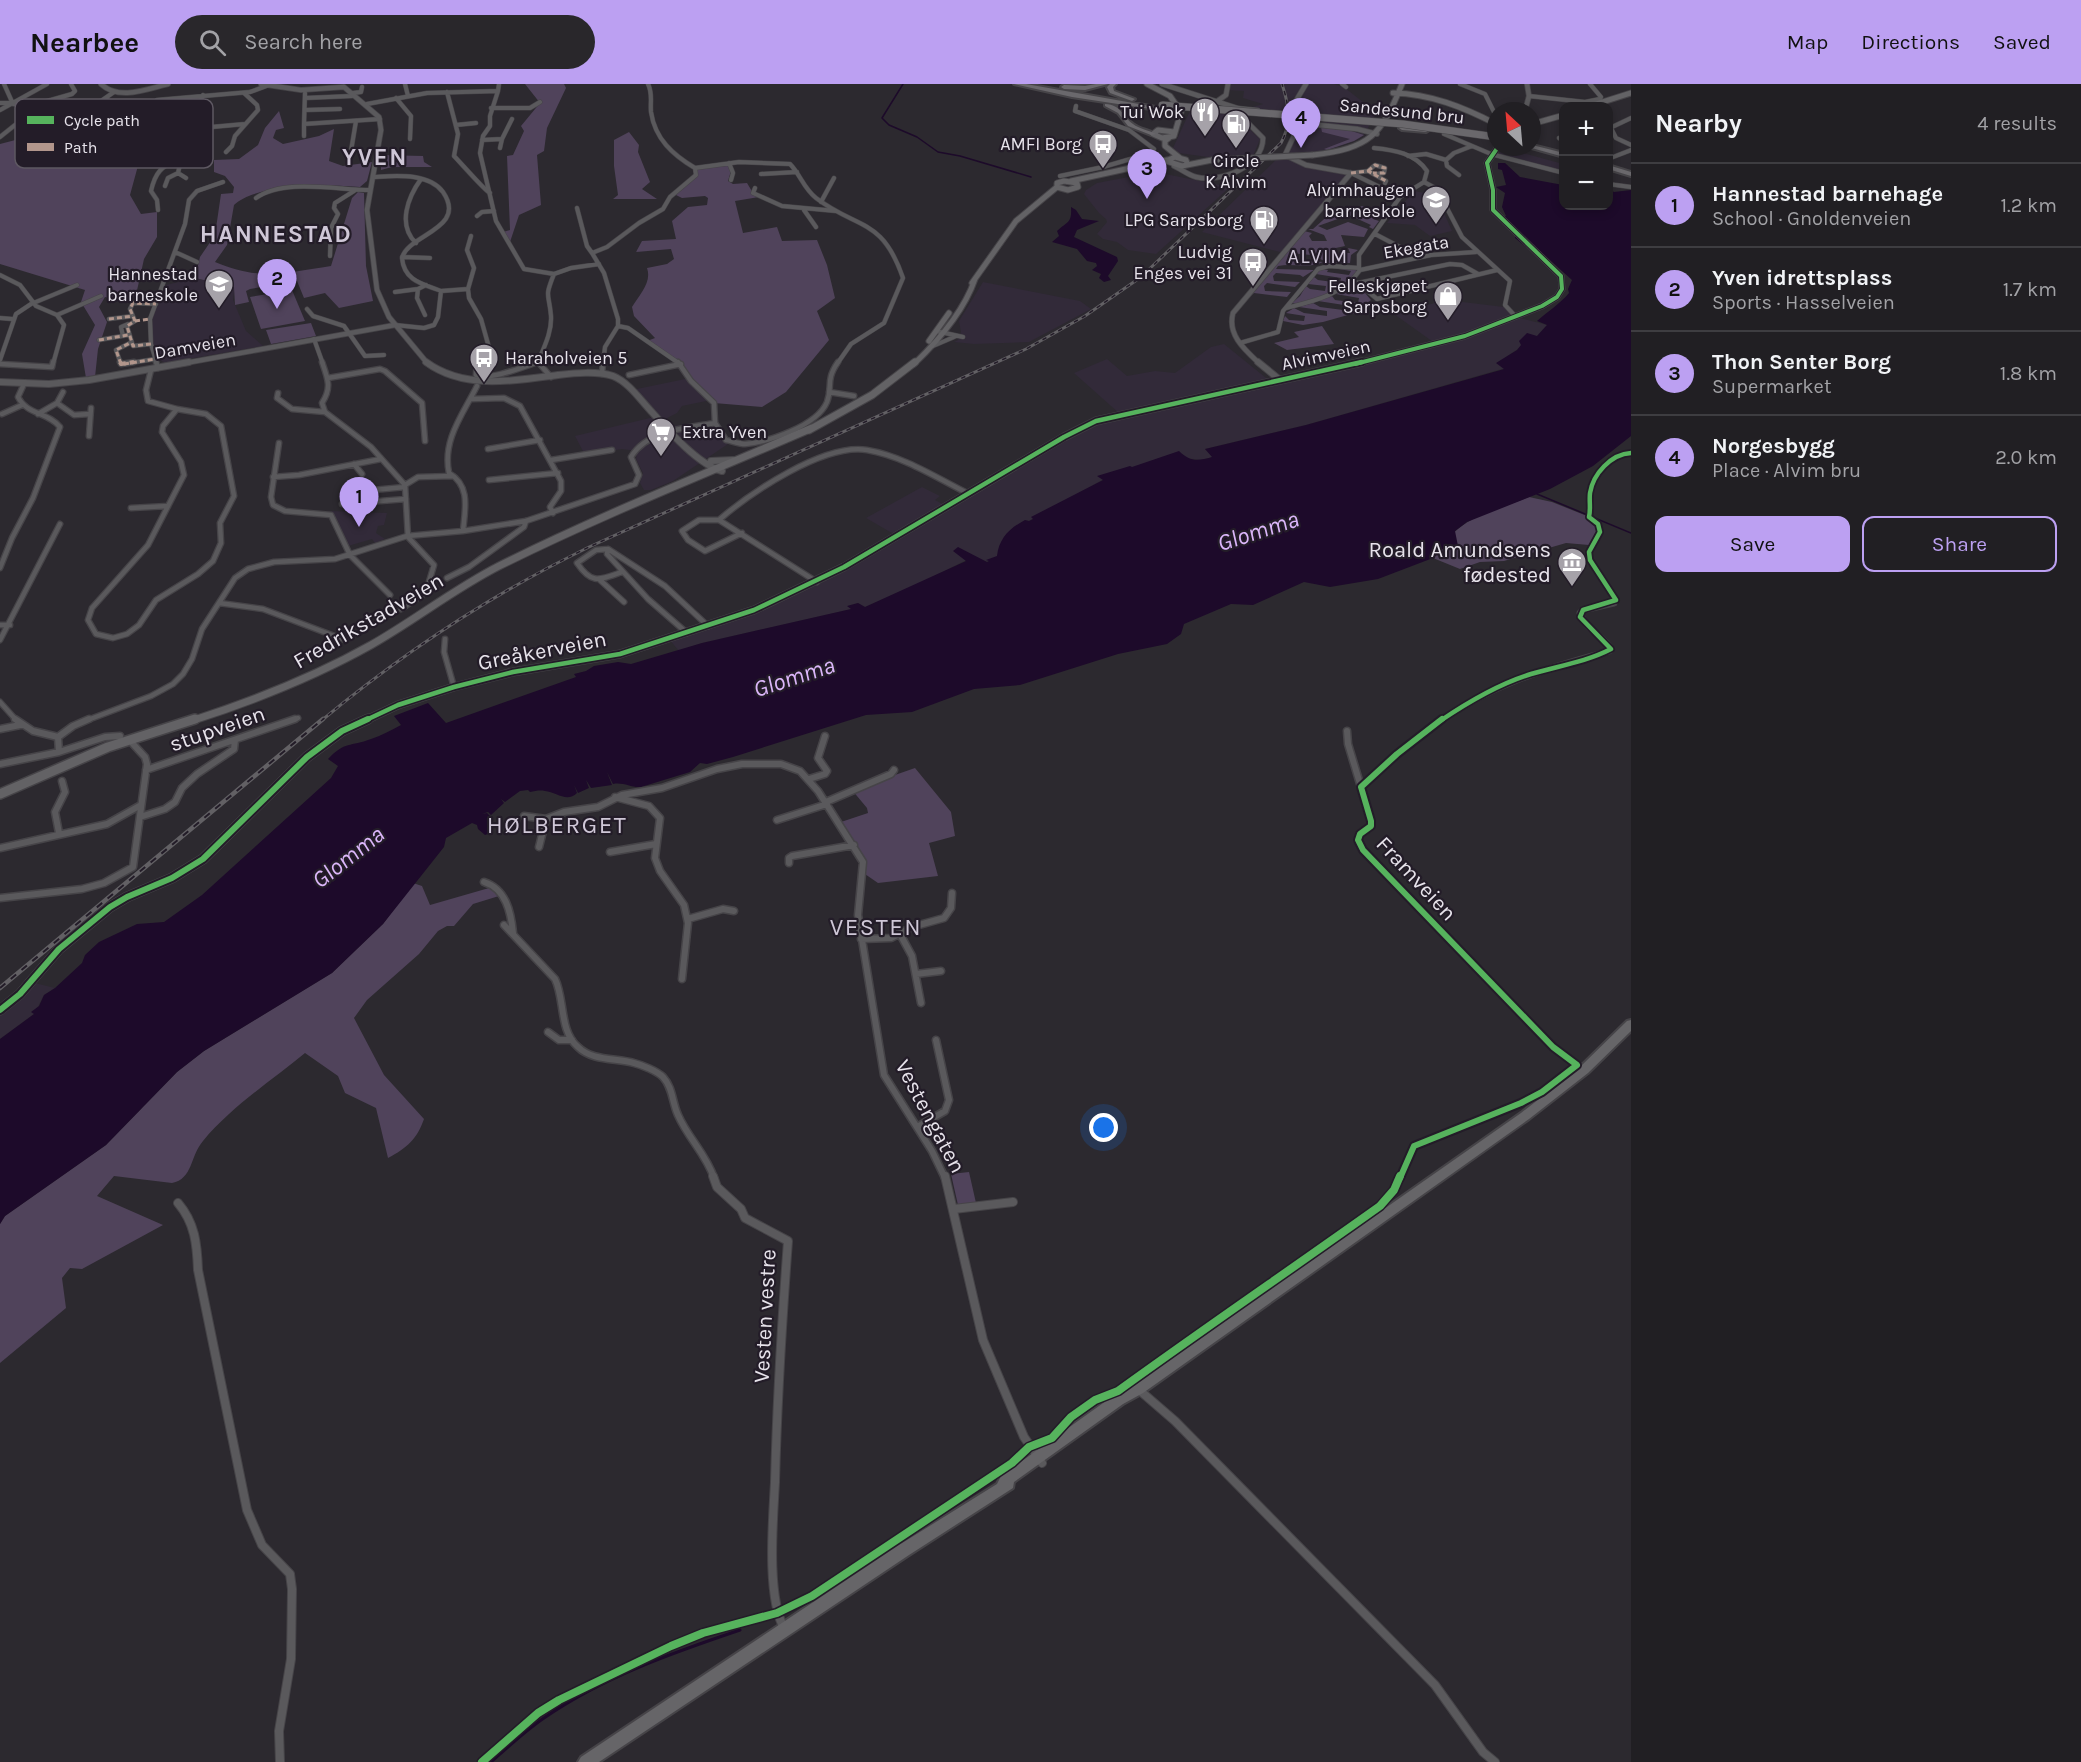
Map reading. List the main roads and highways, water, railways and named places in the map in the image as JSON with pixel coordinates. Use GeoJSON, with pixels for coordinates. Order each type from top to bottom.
{"type":"FeatureCollection","features":[{"type":"Feature","properties":{"kind":"highway"},"geometry":{"type":"LineString","coordinates":[[1017,84],[1084,97],[1163,107]]}},
{"type":"Feature","properties":{"kind":"highway"},"geometry":{"type":"LineString","coordinates":[[1032,84],[1080,88],[1105,84]]}},
{"type":"Feature","properties":{"kind":"highway"},"geometry":{"type":"LineString","coordinates":[[1032,84],[1147,103]]}},
{"type":"Feature","properties":{"kind":"highway"},"geometry":{"type":"LineString","coordinates":[[1113,84],[1110,87],[1114,93],[1163,107]]}},
{"type":"Feature","properties":{"kind":"highway"},"geometry":{"type":"LineString","coordinates":[[1084,97],[1116,109],[1130,125],[1157,133]]}},
{"type":"Feature","properties":{"kind":"highway"},"geometry":{"type":"LineString","coordinates":[[1157,133],[1134,125],[1131,120],[1135,114],[1163,107]]}},
{"type":"Feature","properties":{"kind":"highway","name":"Sandesund bru"},"geometry":{"type":"LineString","coordinates":[[1163,107],[1403,124],[1487,137]]}},
{"type":"Feature","properties":{"kind":"highway"},"geometry":{"type":"LineString","coordinates":[[1541,147],[1559,152]]}},
{"type":"Feature","properties":{"kind":"highway"},"geometry":{"type":"LineString","coordinates":[[1613,167],[1631,172]]}},
{"type":"Feature","properties":{"kind":"highway"},"geometry":{"type":"LineString","coordinates":[[586,1762],[1003,1485],[1009,1484],[1121,1403],[1123,1399],[1525,1116],[1584,1070],[1631,1024]]}},
{"type":"Feature","properties":{"kind":"main road"},"geometry":{"type":"LineString","coordinates":[[1140,84],[1163,95],[1175,107],[1177,114],[1175,121],[1157,133]]}},
{"type":"Feature","properties":{"kind":"main road"},"geometry":{"type":"LineString","coordinates":[[1147,84],[1170,97],[1180,108],[1180,119],[1174,136],[1164,141],[1165,146],[1186,164]]}},
{"type":"Feature","properties":{"kind":"main road"},"geometry":{"type":"LineString","coordinates":[[1169,162],[1186,164],[1212,160],[1313,155],[1354,147],[1386,122],[1396,93],[1395,84]]}},
{"type":"Feature","properties":{"kind":"main road"},"geometry":{"type":"LineString","coordinates":[[1373,133],[1402,84]]}},
{"type":"Feature","properties":{"kind":"main road"},"geometry":{"type":"LineString","coordinates":[[1396,93],[1460,105],[1487,118]]}},
{"type":"Feature","properties":{"kind":"main road"},"geometry":{"type":"LineString","coordinates":[[1603,102],[1631,93]]}},
{"type":"Feature","properties":{"kind":"main road"},"geometry":{"type":"LineString","coordinates":[[1541,120],[1559,116]]}},
{"type":"Feature","properties":{"kind":"main road"},"geometry":{"type":"LineString","coordinates":[[1541,122],[1553,118]]}},
{"type":"Feature","properties":{"kind":"main road"},"geometry":{"type":"LineString","coordinates":[[1157,133],[1174,132]]}},
{"type":"Feature","properties":{"kind":"main road"},"geometry":{"type":"LineString","coordinates":[[1157,133],[1169,138]]}},
{"type":"Feature","properties":{"kind":"main road"},"geometry":{"type":"LineString","coordinates":[[1157,133],[1158,144],[1169,162]]}},
{"type":"Feature","properties":{"kind":"main road","name":"Alvimveien"},"geometry":{"type":"LineString","coordinates":[[1047,447],[1102,419],[1437,344],[1488,329],[1551,301],[1562,290],[1561,276],[1498,215],[1492,204],[1493,190],[1486,166],[1490,156]]}},
{"type":"Feature","properties":{"kind":"main road"},"geometry":{"type":"LineString","coordinates":[[1062,181],[1181,158],[1212,160]]}},
{"type":"Feature","properties":{"kind":"main road","name":"Fredrikstadveien"},"geometry":{"type":"LineString","coordinates":[[1046,196],[1077,189],[1078,184],[1120,171],[1169,162]]}},
{"type":"Feature","properties":{"kind":"main road"},"geometry":{"type":"LineString","coordinates":[[1062,181],[1078,184]]}},
{"type":"Feature","properties":{"kind":"main road"},"geometry":{"type":"LineString","coordinates":[[1062,181],[1065,190]]}},
{"type":"Feature","properties":{"kind":"main road","name":"Fredrikstadveien"},"geometry":{"type":"LineString","coordinates":[[0,796],[108,747],[224,710],[297,683],[372,644],[480,576],[581,529],[812,428],[866,400],[909,368],[932,346],[1016,221],[1062,181]]}},
{"type":"Feature","properties":{"kind":"main road","name":"Fredrikstadveien"},"geometry":{"type":"LineString","coordinates":[[909,368],[940,332]]}},
{"type":"Feature","properties":{"kind":"main road","name":"Fredrikstadveien"},"geometry":{"type":"LineString","coordinates":[[719,469],[812,428]]}},
{"type":"Feature","properties":{"kind":"main road","name":"Greåkerveien"},"geometry":{"type":"LineString","coordinates":[[0,1010],[20,994],[58,950],[110,907],[127,897],[172,878],[203,859],[324,742],[382,711],[454,687],[513,672],[620,654],[761,607],[817,582],[1047,447]]}},
{"type":"Feature","properties":{"kind":"water","name":"Glomma"},"geometry":{"type":"Polygon","coordinates":[[[1498,163],[1505,163],[1520,177],[1559,184],[1559,210],[1613,210],[1613,191],[1631,190],[1631,436],[1593,466],[1550,489],[1467,522],[1455,531],[1458,546],[1443,549],[1433,558],[1378,579],[1330,587],[1304,582],[1253,605],[1231,604],[1184,624],[1181,634],[1167,644],[1118,654],[1020,685],[974,689],[912,712],[866,715],[733,757],[707,764],[700,763],[690,772],[641,787],[613,784],[607,772],[612,785],[591,788],[586,780],[589,788],[578,793],[574,785],[577,793],[573,796],[528,790],[520,791],[505,802],[501,799],[504,803],[491,815],[488,812],[482,814],[487,813],[490,816],[491,833],[485,835],[477,825],[472,823],[446,838],[444,847],[383,924],[332,973],[204,1051],[177,1072],[106,1145],[5,1216],[0,1224],[0,1039],[34,1014],[31,1012],[39,1006],[44,995],[82,963],[85,955],[99,942],[137,924],[164,922],[202,895],[331,778],[338,766],[328,759],[339,749],[375,738],[401,725],[394,716],[428,703],[446,723],[576,677],[574,674],[594,666],[618,662],[631,664],[702,643],[851,609],[847,606],[858,603],[865,607],[966,561],[953,551],[958,547],[987,562],[989,561],[986,560],[997,556],[1006,534],[1015,526],[1025,520],[1033,519],[1031,517],[1103,480],[1097,476],[1179,451],[1191,459],[1212,457],[1205,449],[1306,425],[1504,369],[1496,363],[1517,350],[1521,345],[1519,341],[1527,333],[1537,336],[1547,325],[1537,321],[1569,293],[1568,289],[1572,280],[1543,254],[1526,247],[1515,238],[1515,229],[1504,217],[1506,216],[1502,207],[1505,193],[1496,187],[1506,185],[1502,170],[1498,169],[1498,163]]]}},
{"type":"Feature","properties":{"kind":"water"},"geometry":{"type":"Polygon","coordinates":[[[1071,207],[1082,219],[1099,221],[1077,230],[1074,237],[1117,257],[1118,261],[1108,276],[1111,280],[1104,282],[1099,278],[1101,274],[1092,270],[1097,266],[1096,263],[1087,261],[1077,249],[1052,242],[1059,236],[1057,231],[1070,219],[1071,207]]]}},
{"type":"Feature","properties":{"kind":"waterway"},"geometry":{"type":"LineString","coordinates":[[903,84],[882,118],[889,125],[917,137],[938,152],[960,156],[1031,177]]}},
{"type":"Feature","properties":{"kind":"waterway"},"geometry":{"type":"LineString","coordinates":[[1537,494],[1631,533]]}},
{"type":"Feature","properties":{"kind":"waterway"},"geometry":{"type":"LineString","coordinates":[[491,1762],[537,1723],[590,1690],[639,1667],[740,1630]]}},
{"type":"Feature","properties":{"kind":"railway"},"geometry":{"type":"LineString","coordinates":[[321,721],[417,648],[483,605],[553,565],[1026,349],[1085,316],[1141,277],[1281,143],[1288,121],[1282,84]]}},
{"type":"Feature","properties":{"kind":"railway"},"geometry":{"type":"LineString","coordinates":[[0,988],[323,719]]}},
{"type":"Feature","properties":{"kind":"place","name":"Tui Wok"},"geometry":{"type":"Point","coordinates":[1205,138]}},
{"type":"Feature","properties":{"kind":"place","name":"Norgesbygg"},"geometry":{"type":"Point","coordinates":[1301,148]}},
{"type":"Feature","properties":{"kind":"place","name":"Circle K Alvim"},"geometry":{"type":"Point","coordinates":[1236,150]}},
{"type":"Feature","properties":{"kind":"place","name":"AMFI Borg"},"geometry":{"type":"Point","coordinates":[1103,170]}},
{"type":"Feature","properties":{"kind":"place","name":"Thon Senter Borg"},"geometry":{"type":"Point","coordinates":[1147,199]}},
{"type":"Feature","properties":{"kind":"place","name":"Alvimhaugen barneskole"},"geometry":{"type":"Point","coordinates":[1436,226]}},
{"type":"Feature","properties":{"kind":"place","name":"LPG Sarpsborg"},"geometry":{"type":"Point","coordinates":[1264,246]}},
{"type":"Feature","properties":{"kind":"place","name":"Ludvig Enges vei 31"},"geometry":{"type":"Point","coordinates":[1253,288]}},
{"type":"Feature","properties":{"kind":"place","name":"Yven idrettsplass"},"geometry":{"type":"Point","coordinates":[277,309]}},
{"type":"Feature","properties":{"kind":"place","name":"Hannestad barneskole"},"geometry":{"type":"Point","coordinates":[219,310]}},
{"type":"Feature","properties":{"kind":"place","name":"Felleskjøpet Sarpsborg"},"geometry":{"type":"Point","coordinates":[1448,322]}},
{"type":"Feature","properties":{"kind":"place","name":"Haraholveien 5"},"geometry":{"type":"Point","coordinates":[484,384]}},
{"type":"Feature","properties":{"kind":"place","name":"Extra Yven"},"geometry":{"type":"Point","coordinates":[661,458]}},
{"type":"Feature","properties":{"kind":"place","name":"Hannestad barnehage"},"geometry":{"type":"Point","coordinates":[359,527]}},
{"type":"Feature","properties":{"kind":"place","name":"Roald Amundsens fødested"},"geometry":{"type":"Point","coordinates":[1572,588]}},
{"type":"Feature","properties":{"kind":"district","name":"YVEN"},"geometry":{"type":"Point","coordinates":[375,157]}},
{"type":"Feature","properties":{"kind":"district","name":"HANNESTAD"},"geometry":{"type":"Point","coordinates":[276,234]}},
{"type":"Feature","properties":{"kind":"district","name":"ALVIM"},"geometry":{"type":"Point","coordinates":[1318,256]}},
{"type":"Feature","properties":{"kind":"district","name":"HØLBERGET"},"geometry":{"type":"Point","coordinates":[557,825]}},
{"type":"Feature","properties":{"kind":"district","name":"VESTEN"},"geometry":{"type":"Point","coordinates":[876,927]}}]}
